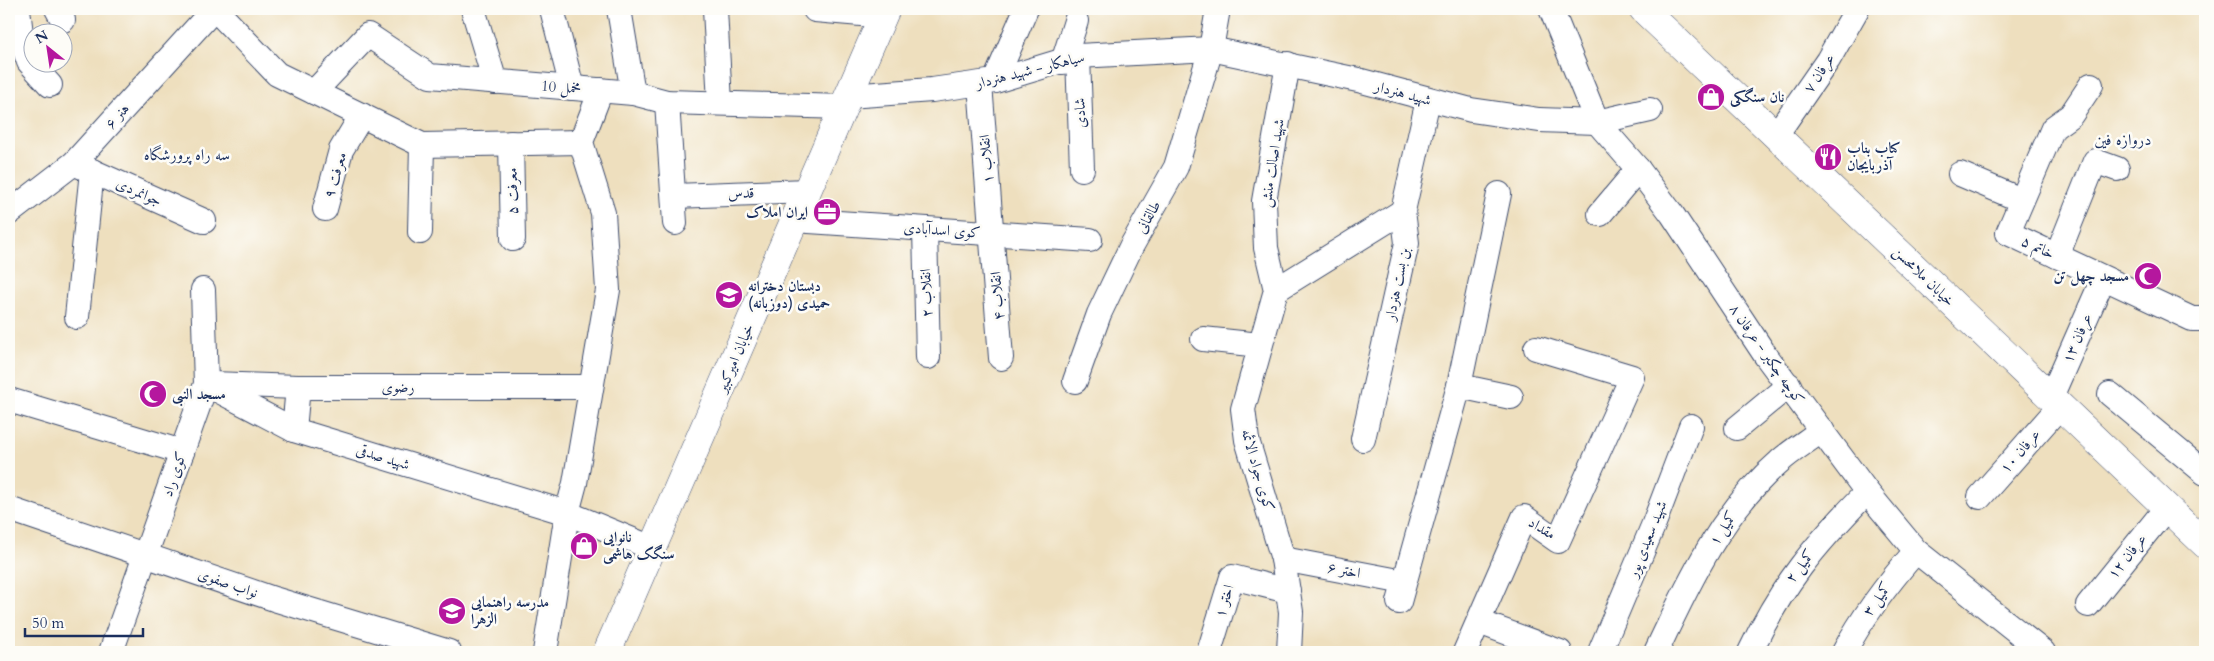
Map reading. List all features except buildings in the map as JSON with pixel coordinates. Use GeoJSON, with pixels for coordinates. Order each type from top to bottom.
{"type":"FeatureCollection","features":[{"type":"Feature","properties":{"kind":"main road","name":"خیابان ملامحسن"},"geometry":{"type":"LineString","coordinates":[[1643,9],[2205,544]]}},
{"type":"Feature","properties":{"kind":"main road","name":"خیابان امیرکبیر"},"geometry":{"type":"LineString","coordinates":[[606,652],[885,12]]}},
{"type":"Feature","properties":{"kind":"street"},"geometry":{"type":"LineString","coordinates":[[18,9],[22,42],[29,62],[50,84]]}},
{"type":"Feature","properties":{"kind":"street"},"geometry":{"type":"LineString","coordinates":[[215,9],[277,74],[422,145],[580,142]]}},
{"type":"Feature","properties":{"kind":"street","name":"هنر ۶"},"geometry":{"type":"LineString","coordinates":[[9,213],[83,167],[215,9]]}},
{"type":"Feature","properties":{"kind":"street"},"geometry":{"type":"LineString","coordinates":[[473,9],[495,82]]}},
{"type":"Feature","properties":{"kind":"street"},"geometry":{"type":"LineString","coordinates":[[552,9],[572,88]]}},
{"type":"Feature","properties":{"kind":"street"},"geometry":{"type":"LineString","coordinates":[[619,9],[633,93]]}},
{"type":"Feature","properties":{"kind":"street"},"geometry":{"type":"LineString","coordinates":[[715,9],[720,103]]}},
{"type":"Feature","properties":{"kind":"street"},"geometry":{"type":"LineString","coordinates":[[987,82],[1026,9]]}},
{"type":"Feature","properties":{"kind":"street","name":"طالقانی"},"geometry":{"type":"LineString","coordinates":[[1076,381],[1099,314],[1131,246],[1176,167],[1211,49],[1218,9]]}},
{"type":"Feature","properties":{"kind":"street","name":"کوچه چکبر - عرفان ۸"},"geometry":{"type":"LineString","coordinates":[[1551,9],[1597,122],[1638,169],[1672,214],[1766,356],[1867,492],[1916,551],[2043,652]]}},
{"type":"Feature","properties":{"kind":"street","name":"عرفان ۷"},"geometry":{"type":"LineString","coordinates":[[1776,135],[1828,60],[1857,9]]}},
{"type":"Feature","properties":{"kind":"street"},"geometry":{"type":"LineString","coordinates":[[815,10],[885,12]]}},
{"type":"Feature","properties":{"kind":"street","name":"شادی"},"geometry":{"type":"LineString","coordinates":[[1076,21],[1071,59],[1082,169]]}},
{"type":"Feature","properties":{"kind":"street","name":"مخمل 10"},"geometry":{"type":"LineString","coordinates":[[314,92],[368,35],[430,76],[633,93],[667,102],[846,101]]}},
{"type":"Feature","properties":{"kind":"street","name":"سیاهکار - شهید هنردار"},"geometry":{"type":"LineString","coordinates":[[846,101],[987,82],[1071,59],[1211,49]]}},
{"type":"Feature","properties":{"kind":"street","name":"شهید هنردار"},"geometry":{"type":"LineString","coordinates":[[1211,49],[1358,80],[1471,110],[1539,120],[1597,122],[1650,110]]}},
{"type":"Feature","properties":{"kind":"street","name":"شهید اصالت منش"},"geometry":{"type":"LineString","coordinates":[[1276,290],[1266,248],[1264,201],[1288,64]]}},
{"type":"Feature","properties":{"kind":"street","name":"انقلاب ۱"},"geometry":{"type":"LineString","coordinates":[[987,82],[992,234]]}},
{"type":"Feature","properties":{"kind":"street"},"geometry":{"type":"LineString","coordinates":[[1960,174],[2022,200],[2053,128],[2071,115],[2091,85]]}},
{"type":"Feature","properties":{"kind":"street"},"geometry":{"type":"LineString","coordinates":[[545,652],[567,513],[575,483],[608,290],[603,213],[580,142],[601,90]]}},
{"type":"Feature","properties":{"kind":"street","name":"بن بست هنردار"},"geometry":{"type":"LineString","coordinates":[[1362,439],[1407,243],[1403,211],[1428,100]]}},
{"type":"Feature","properties":{"kind":"street"},"geometry":{"type":"LineString","coordinates":[[667,102],[675,223]]}},
{"type":"Feature","properties":{"kind":"street","name":"معرفت ۹"},"geometry":{"type":"LineString","coordinates":[[324,209],[341,150],[362,115]]}},
{"type":"Feature","properties":{"kind":"street","name":"معرفت ۵"},"geometry":{"type":"LineString","coordinates":[[511,143],[512,239]]}},
{"type":"Feature","properties":{"kind":"street"},"geometry":{"type":"LineString","coordinates":[[420,232],[422,145]]}},
{"type":"Feature","properties":{"kind":"street"},"geometry":{"type":"LineString","coordinates":[[2057,256],[2095,161],[2117,169]]}},
{"type":"Feature","properties":{"kind":"street"},"geometry":{"type":"LineString","coordinates":[[77,317],[83,167]]}},
{"type":"Feature","properties":{"kind":"street","name":"جوانمردی"},"geometry":{"type":"LineString","coordinates":[[83,167],[204,221]]}},
{"type":"Feature","properties":{"kind":"street"},"geometry":{"type":"LineString","coordinates":[[1600,214],[1638,169]]}},
{"type":"Feature","properties":{"kind":"street","name":"قدس"},"geometry":{"type":"LineString","coordinates":[[674,196],[807,191]]}},
{"type":"Feature","properties":{"kind":"street"},"geometry":{"type":"LineString","coordinates":[[1499,194],[1459,386],[1511,397]]}},
{"type":"Feature","properties":{"kind":"street","name":"خاتم ۵"},"geometry":{"type":"LineString","coordinates":[[2022,200],[2008,233],[2192,319],[2205,319]]}},
{"type":"Feature","properties":{"kind":"street"},"geometry":{"type":"LineString","coordinates":[[1276,290],[1403,211]]}},
{"type":"Feature","properties":{"kind":"street","name":"کوی اسدآبادی"},"geometry":{"type":"LineString","coordinates":[[794,220],[1090,240]]}},
{"type":"Feature","properties":{"kind":"street","name":"انقلاب ۲"},"geometry":{"type":"LineString","coordinates":[[925,229],[928,358]]}},
{"type":"Feature","properties":{"kind":"street","name":"انقلاب ۴"},"geometry":{"type":"LineString","coordinates":[[992,234],[1001,358]]}},
{"type":"Feature","properties":{"kind":"street","name":"عرفان ۱۳"},"geometry":{"type":"LineString","coordinates":[[2055,401],[2103,278]]}},
{"type":"Feature","properties":{"kind":"street","name":"کوی راد"},"geometry":{"type":"LineString","coordinates":[[111,652],[206,384],[203,290]]}},
{"type":"Feature","properties":{"kind":"street","name":"کوی جواد الائمه"},"geometry":{"type":"LineString","coordinates":[[1276,290],[1244,399],[1244,419],[1247,440],[1283,559],[1291,612],[1289,652]]}},
{"type":"Feature","properties":{"kind":"street"},"geometry":{"type":"LineString","coordinates":[[1203,339],[1260,345]]}},
{"type":"Feature","properties":{"kind":"street","name":"مقداد"},"geometry":{"type":"LineString","coordinates":[[1465,652],[1524,517],[1558,541],[1632,377],[1536,348]]}},
{"type":"Feature","properties":{"kind":"street","name":"رضوی"},"geometry":{"type":"LineString","coordinates":[[206,384],[298,387],[590,387]]}},
{"type":"Feature","properties":{"kind":"street","name":"شهید صدقی"},"geometry":{"type":"LineString","coordinates":[[206,384],[294,430],[567,513],[652,548]]}},
{"type":"Feature","properties":{"kind":"street"},"geometry":{"type":"LineString","coordinates":[[1737,428],[1788,384]]}},
{"type":"Feature","properties":{"kind":"street","name":"اختر ۶"},"geometry":{"type":"LineString","coordinates":[[1283,559],[1402,592],[1459,386]]}},
{"type":"Feature","properties":{"kind":"street"},"geometry":{"type":"LineString","coordinates":[[294,430],[298,387]]}},
{"type":"Feature","properties":{"kind":"street"},"geometry":{"type":"LineString","coordinates":[[2110,394],[2205,472]]}},
{"type":"Feature","properties":{"kind":"street"},"geometry":{"type":"LineString","coordinates":[[9,400],[182,452]]}},
{"type":"Feature","properties":{"kind":"street","name":"عرفان ۱۰"},"geometry":{"type":"LineString","coordinates":[[1980,497],[2055,401]]}},
{"type":"Feature","properties":{"kind":"street","name":"شهید سعیدی پور"},"geometry":{"type":"LineString","coordinates":[[1600,652],[1653,526],[1690,426]]}},
{"type":"Feature","properties":{"kind":"street","name":"کمیل ۱"},"geometry":{"type":"LineString","coordinates":[[1656,652],[1703,557],[1737,508],[1779,461],[1822,430]]}},
{"type":"Feature","properties":{"kind":"street","name":"کمیل ۲"},"geometry":{"type":"LineString","coordinates":[[1750,652],[1765,619],[1806,557],[1867,492]]}},
{"type":"Feature","properties":{"kind":"street","name":"عرفان ۱۲"},"geometry":{"type":"LineString","coordinates":[[2088,605],[2167,507]]}},
{"type":"Feature","properties":{"kind":"street","name":"نواب صفوی"},"geometry":{"type":"LineString","coordinates":[[9,509],[274,599],[449,652]]}},
{"type":"Feature","properties":{"kind":"street","name":"کمیل ۳"},"geometry":{"type":"LineString","coordinates":[[1844,652],[1856,628],[1882,590],[1916,551]]}},
{"type":"Feature","properties":{"kind":"street","name":"اختر ۱"},"geometry":{"type":"LineString","coordinates":[[1209,652],[1232,577],[1288,590]]}},
{"type":"Feature","properties":{"kind":"street"},"geometry":{"type":"LineString","coordinates":[[1479,622],[1560,652]]}},
{"type":"Feature","properties":{"kind":"place","name":"نان سنگکی"},"geometry":{"type":"Point","coordinates":[1711,97]}},
{"type":"Feature","properties":{"kind":"place","name":"کباب بناب آذربایجان"},"geometry":{"type":"Point","coordinates":[1828,157]}},
{"type":"Feature","properties":{"kind":"place","name":"ایران املاک"},"geometry":{"type":"Point","coordinates":[827,212]}},
{"type":"Feature","properties":{"kind":"place","name":"مسجد چهل تن"},"geometry":{"type":"Point","coordinates":[2148,276]}},
{"type":"Feature","properties":{"kind":"place","name":"دبستان دخترانه حمیدی (دوزبانه)"},"geometry":{"type":"Point","coordinates":[729,295]}},
{"type":"Feature","properties":{"kind":"place","name":"مسجد النبی"},"geometry":{"type":"Point","coordinates":[153,394]}},
{"type":"Feature","properties":{"kind":"place","name":"نانوایی سنگک هاشمی"},"geometry":{"type":"Point","coordinates":[584,546]}},
{"type":"Feature","properties":{"kind":"place","name":"مدرسه راهنمایی الزهرا"},"geometry":{"type":"Point","coordinates":[452,611]}},
{"type":"Feature","properties":{"kind":"district","name":"دروازه فین"},"geometry":{"type":"Point","coordinates":[2123,139]}},
{"type":"Feature","properties":{"kind":"district","name":"سه راه پرورشگاه"},"geometry":{"type":"Point","coordinates":[187,154]}}]}
